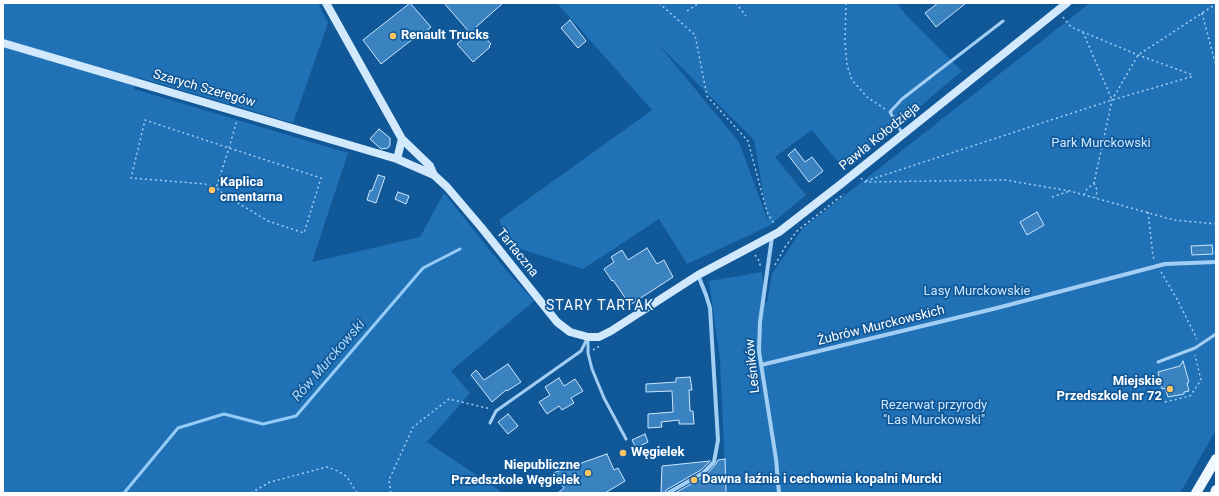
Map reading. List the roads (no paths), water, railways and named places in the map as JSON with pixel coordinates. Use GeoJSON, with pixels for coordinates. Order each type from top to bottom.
{"type":"FeatureCollection","features":[{"type":"Feature","properties":{"kind":"main road"},"geometry":{"type":"LineString","coordinates":[[1196,493],[1216,459]]}},
{"type":"Feature","properties":{"kind":"street","name":"Tartaczna"},"geometry":{"type":"LineString","coordinates":[[326,3],[402,139],[430,166],[434,175]]}},
{"type":"Feature","properties":{"kind":"street","name":"Pawła Kołodzieja"},"geometry":{"type":"LineString","coordinates":[[588,337],[599,336],[611,331],[698,275],[779,232],[1067,3]]}},
{"type":"Feature","properties":{"kind":"street","name":"Szarych Szeregów"},"geometry":{"type":"LineString","coordinates":[[3,43],[397,159]]}},
{"type":"Feature","properties":{"kind":"street"},"geometry":{"type":"LineString","coordinates":[[397,159],[402,139]]}},
{"type":"Feature","properties":{"kind":"street","name":"Tartaczna"},"geometry":{"type":"LineString","coordinates":[[397,159],[434,175],[447,187],[557,322],[570,332],[588,337]]}},
{"type":"Feature","properties":{"kind":"street","name":"Leśników"},"geometry":{"type":"LineString","coordinates":[[772,236],[760,322],[759,352],[776,459],[779,493]]}},
{"type":"Feature","properties":{"kind":"street","name":"Żubrów Murckowskich"},"geometry":{"type":"LineString","coordinates":[[761,365],[997,308],[1165,264],[1216,262]]}},
{"type":"Feature","properties":{"kind":"street"},"geometry":{"type":"LineString","coordinates":[[668,493],[703,473],[714,462],[718,440],[710,308],[698,275]]}},
{"type":"Feature","properties":{"kind":"lane"},"geometry":{"type":"LineString","coordinates":[[903,134],[890,112],[902,100],[1003,21]]}},
{"type":"Feature","properties":{"kind":"lane"},"geometry":{"type":"LineString","coordinates":[[1158,362],[1193,349],[1216,334]]}},
{"type":"Feature","properties":{"kind":"lane"},"geometry":{"type":"LineString","coordinates":[[490,423],[496,411],[580,351],[588,337]]}},
{"type":"Feature","properties":{"kind":"lane"},"geometry":{"type":"LineString","coordinates":[[588,337],[588,353],[592,369],[604,398],[626,439]]}},
{"type":"Feature","properties":{"kind":"waterway","name":"Rów Murckowski"},"geometry":{"type":"LineString","coordinates":[[124,493],[178,428],[224,414],[263,424],[296,416],[423,268],[460,249]]}},
{"type":"Feature","properties":{"kind":"place","name":"Renault Trucks"},"geometry":{"type":"Point","coordinates":[393,36]}},
{"type":"Feature","properties":{"kind":"place","name":"Kaplica cmentarna"},"geometry":{"type":"Point","coordinates":[212,190]}},
{"type":"Feature","properties":{"kind":"place","name":"Miejskie Przedszkole nr 72"},"geometry":{"type":"Point","coordinates":[1170,389]}},
{"type":"Feature","properties":{"kind":"place","name":"Węgielek"},"geometry":{"type":"Point","coordinates":[623,453]}},
{"type":"Feature","properties":{"kind":"place","name":"Niepubliczne Przedszkole Węgielek"},"geometry":{"type":"Point","coordinates":[588,473]}},
{"type":"Feature","properties":{"kind":"place","name":"Dawna łaźnia i cechownia kopalni Murcki"},"geometry":{"type":"Point","coordinates":[694,480]}},
{"type":"Feature","properties":{"kind":"district","name":"STARY TARTAK"},"geometry":{"type":"Point","coordinates":[600,306]}},
{"type":"Feature","properties":{"kind":"park label","name":"Park Murckowski"},"geometry":{"type":"Point","coordinates":[1101,144]}},
{"type":"Feature","properties":{"kind":"park label","name":"Lasy Murckowskie"},"geometry":{"type":"Point","coordinates":[977,292]}},
{"type":"Feature","properties":{"kind":"park label","name":"Rezerwat przyrody \"Las Murckowski\""},"geometry":{"type":"Point","coordinates":[934,414]}}]}
